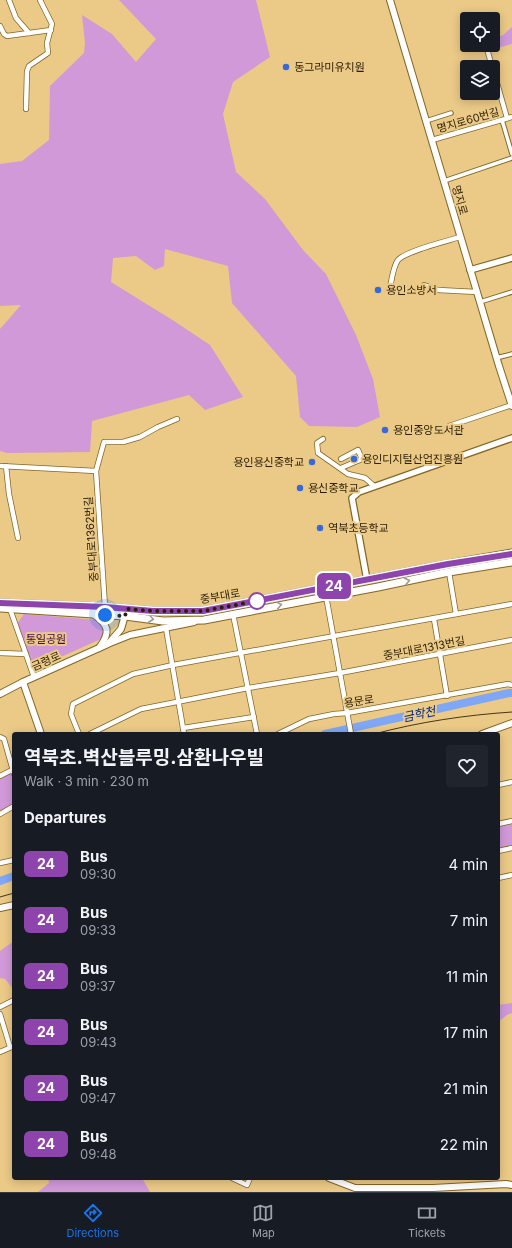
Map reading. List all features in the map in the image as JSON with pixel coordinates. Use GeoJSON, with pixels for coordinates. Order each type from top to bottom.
{"type":"FeatureCollection","features":[{"type":"Feature","properties":{"kind":"main road","name":"명지로"},"geometry":{"type":"LineString","coordinates":[[390,0],[496,358],[512,405]]}},
{"type":"Feature","properties":{"kind":"main road","name":"중부대로"},"geometry":{"type":"LineString","coordinates":[[0,608],[93,614],[153,611],[203,611],[448,564],[512,554]]}},
{"type":"Feature","properties":{"kind":"main road","name":"중부대로"},"geometry":{"type":"LineString","coordinates":[[0,603],[105,607],[163,621],[204,620],[449,572],[512,562]]}},
{"type":"Feature","properties":{"kind":"main road","name":"금령로"},"geometry":{"type":"LineString","coordinates":[[0,694],[23,682],[108,644],[121,629],[126,613]]}},
{"type":"Feature","properties":{"kind":"main road"},"geometry":{"type":"LineString","coordinates":[[93,614],[103,621],[108,629],[106,638],[98,648]]}},
{"type":"Feature","properties":{"kind":"main road"},"geometry":{"type":"LineString","coordinates":[[108,644],[130,635],[204,620]]}},
{"type":"Feature","properties":{"kind":"main road"},"geometry":{"type":"LineString","coordinates":[[23,682],[40,732]]}},
{"type":"Feature","properties":{"kind":"main road"},"geometry":{"type":"LineString","coordinates":[[487,732],[512,723]]}},
{"type":"Feature","properties":{"kind":"main road"},"geometry":{"type":"LineString","coordinates":[[0,908],[12,905]]}},
{"type":"Feature","properties":{"kind":"main road"},"geometry":{"type":"LineString","coordinates":[[334,1180],[354,1188],[433,1188],[506,1184],[512,1185]]}},
{"type":"Feature","properties":{"kind":"street"},"geometry":{"type":"LineString","coordinates":[[9,0],[16,18],[29,33]]}},
{"type":"Feature","properties":{"kind":"street"},"geometry":{"type":"LineString","coordinates":[[26,109],[27,71],[29,66],[48,53],[47,43],[52,24],[40,0]]}},
{"type":"Feature","properties":{"kind":"street"},"geometry":{"type":"LineString","coordinates":[[0,26],[4,34],[7,36],[51,30]]}},
{"type":"Feature","properties":{"kind":"street","name":"명지로60번길"},"geometry":{"type":"LineString","coordinates":[[432,140],[507,118],[500,93]]}},
{"type":"Feature","properties":{"kind":"street"},"geometry":{"type":"LineString","coordinates":[[426,121],[451,113]]}},
{"type":"Feature","properties":{"kind":"street"},"geometry":{"type":"LineString","coordinates":[[507,118],[512,154]]}},
{"type":"Feature","properties":{"kind":"street"},"geometry":{"type":"LineString","coordinates":[[444,180],[512,158]]}},
{"type":"Feature","properties":{"kind":"street"},"geometry":{"type":"LineString","coordinates":[[390,288],[395,267],[402,257],[418,250],[460,237]]}},
{"type":"Feature","properties":{"kind":"street"},"geometry":{"type":"LineString","coordinates":[[470,270],[512,258]]}},
{"type":"Feature","properties":{"kind":"street"},"geometry":{"type":"LineString","coordinates":[[424,285],[438,290],[477,292]]}},
{"type":"Feature","properties":{"kind":"street"},"geometry":{"type":"LineString","coordinates":[[480,302],[512,292]]}},
{"type":"Feature","properties":{"kind":"street"},"geometry":{"type":"LineString","coordinates":[[496,358],[512,354]]}},
{"type":"Feature","properties":{"kind":"street"},"geometry":{"type":"LineString","coordinates":[[449,426],[512,405]]}},
{"type":"Feature","properties":{"kind":"street","name":"중부대로1362번길"},"geometry":{"type":"LineString","coordinates":[[105,607],[96,470],[104,442],[123,442],[140,437],[177,419]]}},
{"type":"Feature","properties":{"kind":"street"},"geometry":{"type":"LineString","coordinates":[[367,580],[352,498],[359,492],[374,486],[512,438]]}},
{"type":"Feature","properties":{"kind":"street"},"geometry":{"type":"LineString","coordinates":[[322,439],[317,443],[318,453],[348,474],[365,478],[374,486]]}},
{"type":"Feature","properties":{"kind":"street"},"geometry":{"type":"LineString","coordinates":[[341,459],[361,449],[362,459],[341,468]]}},
{"type":"Feature","properties":{"kind":"street"},"geometry":{"type":"LineString","coordinates":[[0,466],[96,470]]}},
{"type":"Feature","properties":{"kind":"street"},"geometry":{"type":"LineString","coordinates":[[6,466],[9,494],[18,538]]}},
{"type":"Feature","properties":{"kind":"street"},"geometry":{"type":"LineString","coordinates":[[449,572],[456,614]]}},
{"type":"Feature","properties":{"kind":"street"},"geometry":{"type":"LineString","coordinates":[[326,596],[351,732]]}},
{"type":"Feature","properties":{"kind":"street"},"geometry":{"type":"LineString","coordinates":[[78,732],[71,714],[73,704],[133,674],[173,665],[512,604]]}},
{"type":"Feature","properties":{"kind":"street"},"geometry":{"type":"LineString","coordinates":[[10,609],[34,677]]}},
{"type":"Feature","properties":{"kind":"street"},"geometry":{"type":"LineString","coordinates":[[234,614],[257,732]]}},
{"type":"Feature","properties":{"kind":"street"},"geometry":{"type":"LineString","coordinates":[[434,619],[447,696]]}},
{"type":"Feature","properties":{"kind":"street"},"geometry":{"type":"LineString","coordinates":[[166,628],[184,732]]}},
{"type":"Feature","properties":{"kind":"street","name":"중부대로1313번길"},"geometry":{"type":"LineString","coordinates":[[94,732],[141,709],[512,640]]}},
{"type":"Feature","properties":{"kind":"street"},"geometry":{"type":"LineString","coordinates":[[0,653],[26,654]]}},
{"type":"Feature","properties":{"kind":"street","name":"용문로"},"geometry":{"type":"LineString","coordinates":[[282,732],[309,719],[447,696],[508,684],[512,685]]}},
{"type":"Feature","properties":{"kind":"street"},"geometry":{"type":"LineString","coordinates":[[183,728],[254,717]]}},
{"type":"Feature","properties":{"kind":"street"},"geometry":{"type":"LineString","coordinates":[[0,738],[4,739],[12,765]]}},
{"type":"Feature","properties":{"kind":"street"},"geometry":{"type":"LineString","coordinates":[[0,776],[12,772]]}},
{"type":"Feature","properties":{"kind":"street"},"geometry":{"type":"LineString","coordinates":[[500,785],[512,782]]}},
{"type":"Feature","properties":{"kind":"street"},"geometry":{"type":"LineString","coordinates":[[0,814],[12,807]]}},
{"type":"Feature","properties":{"kind":"street"},"geometry":{"type":"LineString","coordinates":[[500,824],[512,821]]}},
{"type":"Feature","properties":{"kind":"street"},"geometry":{"type":"LineString","coordinates":[[500,851],[512,848]]}},
{"type":"Feature","properties":{"kind":"street"},"geometry":{"type":"LineString","coordinates":[[0,863],[12,860]]}},
{"type":"Feature","properties":{"kind":"street"},"geometry":{"type":"LineString","coordinates":[[500,878],[512,875]]}},
{"type":"Feature","properties":{"kind":"street"},"geometry":{"type":"LineString","coordinates":[[0,1007],[12,1001]]}},
{"type":"Feature","properties":{"kind":"street"},"geometry":{"type":"LineString","coordinates":[[0,1014],[12,1047],[0,1052]]}},
{"type":"Feature","properties":{"kind":"street"},"geometry":{"type":"LineString","coordinates":[[237,1180],[247,1184],[249,1180]]}},
{"type":"Feature","properties":{"kind":"green space"},"geometry":{"type":"Polygon","coordinates":[[[119,0],[256,0],[270,57],[233,82],[223,114],[236,172],[265,199],[303,250],[326,274],[356,335],[373,379],[380,417],[357,427],[309,426],[300,417],[296,376],[232,303],[228,266],[165,249],[164,266],[155,270],[136,256],[113,258],[111,282],[210,345],[243,397],[205,410],[189,395],[92,421],[90,452],[7,453],[0,451],[0,329],[21,305],[0,306],[0,164],[22,161],[49,140],[50,86],[84,53],[85,43],[82,15],[112,34],[136,62],[156,39],[119,0]]]}},
{"type":"Feature","properties":{"kind":"green space"},"geometry":{"type":"Polygon","coordinates":[[[512,27],[512,44],[500,47],[500,36],[512,27]]]}},
{"type":"Feature","properties":{"kind":"green space","name":"통일공원"},"geometry":{"type":"Polygon","coordinates":[[[24,614],[98,620],[103,624],[105,632],[103,638],[32,670],[16,625],[24,614]]]}},
{"type":"Feature","properties":{"kind":"green space"},"geometry":{"type":"Polygon","coordinates":[[[11,773],[12,805],[0,811],[0,779],[11,773]]]}},
{"type":"Feature","properties":{"kind":"green space"},"geometry":{"type":"Polygon","coordinates":[[[512,823],[512,845],[500,848],[500,826],[512,823]]]}},
{"type":"Feature","properties":{"kind":"green space"},"geometry":{"type":"Polygon","coordinates":[[[12,942],[12,988],[5,979],[0,978],[0,951],[12,942]]]}},
{"type":"Feature","properties":{"kind":"green space"},"geometry":{"type":"Polygon","coordinates":[[[512,1003],[512,1013],[500,1020],[500,1005],[512,1003]]]}},
{"type":"Feature","properties":{"kind":"green space"},"geometry":{"type":"Polygon","coordinates":[[[48,1180],[143,1180],[150,1192],[38,1192],[49,1183],[48,1180]]]}},
{"type":"Feature","properties":{"kind":"waterway","name":"금학천"},"geometry":{"type":"LineString","coordinates":[[334,732],[512,693]]}},
{"type":"Feature","properties":{"kind":"waterway","name":"금학천"},"geometry":{"type":"LineString","coordinates":[[0,881],[12,877]]}},
{"type":"Feature","properties":{"kind":"tram line"},"geometry":{"type":"LineString","coordinates":[[382,732],[443,720],[512,712]]}},
{"type":"Feature","properties":{"kind":"tram line"},"geometry":{"type":"LineString","coordinates":[[0,897],[12,894]]}},
{"type":"Feature","properties":{"kind":"bus line","name":"24"},"geometry":{"type":"LineString","coordinates":[[0,603],[105,607],[153,611],[203,611],[448,564],[512,554]]}},
{"type":"Feature","properties":{"kind":"place","name":"동그라미유치원"},"geometry":{"type":"Point","coordinates":[286,67]}},
{"type":"Feature","properties":{"kind":"place","name":"용인소방서"},"geometry":{"type":"Point","coordinates":[378,290]}},
{"type":"Feature","properties":{"kind":"place","name":"용인중앙도서관"},"geometry":{"type":"Point","coordinates":[385,430]}},
{"type":"Feature","properties":{"kind":"place","name":"용인디지털산업진흥원"},"geometry":{"type":"Point","coordinates":[354,459]}},
{"type":"Feature","properties":{"kind":"place","name":"용인용신중학교"},"geometry":{"type":"Point","coordinates":[312,462]}},
{"type":"Feature","properties":{"kind":"place","name":"용신중학교"},"geometry":{"type":"Point","coordinates":[300,488]}},
{"type":"Feature","properties":{"kind":"place","name":"역북초등학교"},"geometry":{"type":"Point","coordinates":[320,528]}},
{"type":"Feature","properties":{"kind":"route"},"geometry":{"type":"LineString","coordinates":[[105,615],[125,616],[127,609],[153,611],[203,611],[257,601]]}}]}
